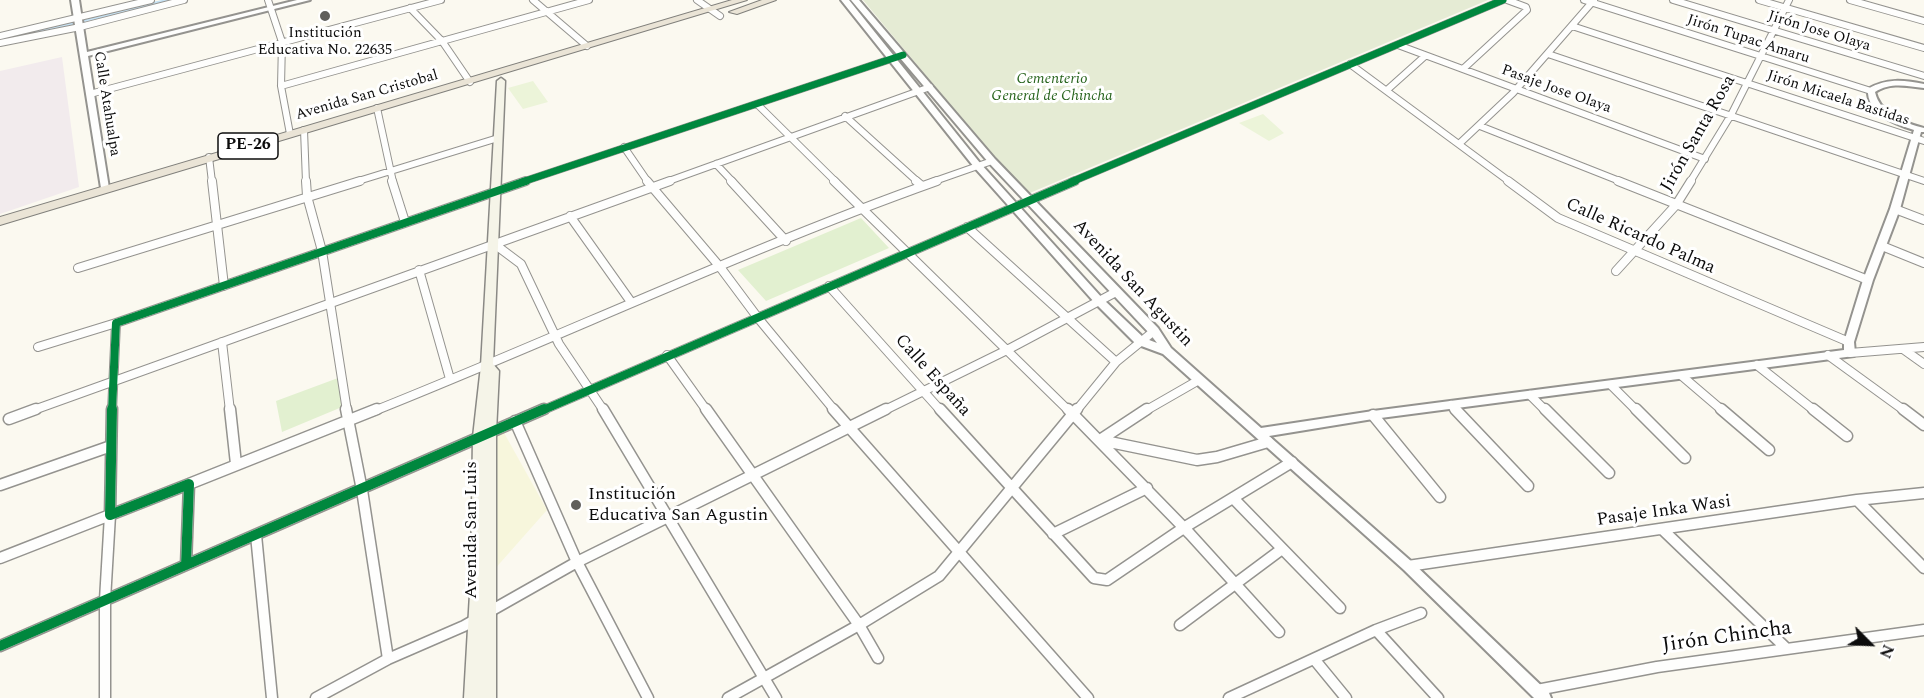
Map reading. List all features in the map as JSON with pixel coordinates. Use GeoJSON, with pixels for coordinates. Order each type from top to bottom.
{"type":"FeatureCollection","features":[{"type":"Feature","properties":{"kind":"highway","name":"Avenida San Cristobal"},"geometry":{"type":"LineString","coordinates":[[0,221],[377,108],[470,82],[499,78],[587,46],[617,41],[742,0]]}},
{"type":"Feature","properties":{"kind":"highway"},"geometry":{"type":"LineString","coordinates":[[499,78],[617,41],[720,16],[771,0]]}},
{"type":"Feature","properties":{"kind":"main road","name":"Avenida San Luis"},"geometry":{"type":"LineString","coordinates":[[472,698],[499,78]]}},
{"type":"Feature","properties":{"kind":"main road","name":"Avenida San Luis"},"geometry":{"type":"LineString","coordinates":[[485,434],[490,612],[488,698]]}},
{"type":"Feature","properties":{"kind":"street","name":"Calle Atahualpa"},"geometry":{"type":"LineString","coordinates":[[75,0],[105,188]]}},
{"type":"Feature","properties":{"kind":"street"},"geometry":{"type":"LineString","coordinates":[[0,36],[79,23],[130,3],[151,0]]}},
{"type":"Feature","properties":{"kind":"street"},"geometry":{"type":"LineString","coordinates":[[0,43],[184,0]]}},
{"type":"Feature","properties":{"kind":"street"},"geometry":{"type":"LineString","coordinates":[[83,53],[294,0]]}},
{"type":"Feature","properties":{"kind":"street"},"geometry":{"type":"LineString","coordinates":[[270,5],[306,0]]}},
{"type":"Feature","properties":{"kind":"street"},"geometry":{"type":"LineString","coordinates":[[90,94],[441,0]]}},
{"type":"Feature","properties":{"kind":"street"},"geometry":{"type":"LineString","coordinates":[[533,0],[587,46]]}},
{"type":"Feature","properties":{"kind":"street"},"geometry":{"type":"LineString","coordinates":[[281,86],[589,0]]}},
{"type":"Feature","properties":{"kind":"street"},"geometry":{"type":"LineString","coordinates":[[697,0],[720,16]]}},
{"type":"Feature","properties":{"kind":"street","name":"Avenida San Agustin"},"geometry":{"type":"LineString","coordinates":[[845,0],[1013,207],[1099,301],[1140,341]]}},
{"type":"Feature","properties":{"kind":"street","name":"Avenida San Agustin"},"geometry":{"type":"LineString","coordinates":[[855,0],[992,161],[1154,332],[1167,351],[1408,566],[1541,694]]}},
{"type":"Feature","properties":{"kind":"street"},"geometry":{"type":"LineString","coordinates":[[0,646],[363,490],[667,355],[1350,64],[1505,0],[1526,7],[1527,10],[1463,69]]}},
{"type":"Feature","properties":{"kind":"street","name":"Jirón Tupac Amaru"},"geometry":{"type":"LineString","coordinates":[[1584,0],[1871,91]]}},
{"type":"Feature","properties":{"kind":"street","name":"Jirón Jose Olaya"},"geometry":{"type":"LineString","coordinates":[[1673,0],[1924,76]]}},
{"type":"Feature","properties":{"kind":"street"},"geometry":{"type":"LineString","coordinates":[[1759,0],[1924,48]]}},
{"type":"Feature","properties":{"kind":"street","name":"Jirón Santa Rosa"},"geometry":{"type":"LineString","coordinates":[[1616,271],[1676,205],[1706,159],[1762,57],[1789,0]]}},
{"type":"Feature","properties":{"kind":"street"},"geometry":{"type":"LineString","coordinates":[[1850,0],[1924,21]]}},
{"type":"Feature","properties":{"kind":"street"},"geometry":{"type":"LineString","coordinates":[[1460,143],[1480,126],[1548,54],[1593,1]]}},
{"type":"Feature","properties":{"kind":"street"},"geometry":{"type":"LineString","coordinates":[[270,5],[282,42],[281,86],[290,134]]}},
{"type":"Feature","properties":{"kind":"street"},"geometry":{"type":"LineString","coordinates":[[410,8],[442,41],[470,82]]}},
{"type":"Feature","properties":{"kind":"street","name":"Jirón Micaela Bastidas"},"geometry":{"type":"LineString","coordinates":[[1572,26],[1747,84],[1921,135]]}},
{"type":"Feature","properties":{"kind":"street","name":"Pasaje Jose Olaya"},"geometry":{"type":"LineString","coordinates":[[1398,45],[1706,159]]}},
{"type":"Feature","properties":{"kind":"street"},"geometry":{"type":"LineString","coordinates":[[1548,54],[1924,181]]}},
{"type":"Feature","properties":{"kind":"street"},"geometry":{"type":"LineString","coordinates":[[38,347],[116,323],[624,147],[903,55]]}},
{"type":"Feature","properties":{"kind":"street"},"geometry":{"type":"LineString","coordinates":[[1387,90],[1425,56]]}},
{"type":"Feature","properties":{"kind":"street","name":"Calle Ricardo Palma"},"geometry":{"type":"LineString","coordinates":[[1350,64],[1460,143],[1551,214],[1849,348]]}},
{"type":"Feature","properties":{"kind":"street"},"geometry":{"type":"LineString","coordinates":[[1849,348],[1868,280],[1882,246],[1904,174],[1921,135],[1880,110],[1871,100],[1871,91],[1878,86],[1892,83],[1924,86]]}},
{"type":"Feature","properties":{"kind":"street"},"geometry":{"type":"LineString","coordinates":[[9,419],[930,87]]}},
{"type":"Feature","properties":{"kind":"street"},"geometry":{"type":"LineString","coordinates":[[757,104],[1100,440],[1185,527],[1279,632]]}},
{"type":"Feature","properties":{"kind":"street"},"geometry":{"type":"LineString","coordinates":[[377,108],[389,170],[405,222]]}},
{"type":"Feature","properties":{"kind":"street"},"geometry":{"type":"LineString","coordinates":[[845,116],[922,186]]}},
{"type":"Feature","properties":{"kind":"street"},"geometry":{"type":"LineString","coordinates":[[1480,126],[1868,280]]}},
{"type":"Feature","properties":{"kind":"street"},"geometry":{"type":"LineString","coordinates":[[304,130],[307,196],[322,251],[348,420],[363,490],[388,659]]}},
{"type":"Feature","properties":{"kind":"street"},"geometry":{"type":"LineString","coordinates":[[78,267],[498,138]]}},
{"type":"Feature","properties":{"kind":"street"},"geometry":{"type":"LineString","coordinates":[[624,147],[651,187],[720,267],[758,318],[848,427],[1088,698]]}},
{"type":"Feature","properties":{"kind":"street"},"geometry":{"type":"LineString","coordinates":[[209,157],[224,286]]}},
{"type":"Feature","properties":{"kind":"street"},"geometry":{"type":"LineString","coordinates":[[0,558],[487,366],[631,302],[922,186],[992,161]]}},
{"type":"Feature","properties":{"kind":"street"},"geometry":{"type":"LineString","coordinates":[[716,164],[786,242]]}},
{"type":"Feature","properties":{"kind":"street"},"geometry":{"type":"LineString","coordinates":[[1894,209],[1924,220]]}},
{"type":"Feature","properties":{"kind":"street"},"geometry":{"type":"LineString","coordinates":[[570,216],[631,302]]}},
{"type":"Feature","properties":{"kind":"street"},"geometry":{"type":"LineString","coordinates":[[967,227],[1116,362]]}},
{"type":"Feature","properties":{"kind":"street"},"geometry":{"type":"LineString","coordinates":[[493,243],[521,264],[559,344],[590,389],[669,517],[776,698]]}},
{"type":"Feature","properties":{"kind":"street"},"geometry":{"type":"LineString","coordinates":[[1882,246],[1924,263]]}},
{"type":"Feature","properties":{"kind":"street"},"geometry":{"type":"LineString","coordinates":[[419,270],[450,379]]}},
{"type":"Feature","properties":{"kind":"street","name":"Calle España"},"geometry":{"type":"LineString","coordinates":[[829,286],[1094,578],[1107,580],[1185,527],[1292,462]]}},
{"type":"Feature","properties":{"kind":"street"},"geometry":{"type":"LineString","coordinates":[[316,698],[388,659],[490,612],[577,562],[1007,350],[1116,292]]}},
{"type":"Feature","properties":{"kind":"street"},"geometry":{"type":"LineString","coordinates":[[105,698],[105,600],[116,323]]}},
{"type":"Feature","properties":{"kind":"street"},"geometry":{"type":"LineString","coordinates":[[728,698],[859,625],[939,576],[1116,362],[1154,332]]}},
{"type":"Feature","properties":{"kind":"street"},"geometry":{"type":"LineString","coordinates":[[1140,341],[1167,351]]}},
{"type":"Feature","properties":{"kind":"street"},"geometry":{"type":"LineString","coordinates":[[222,342],[236,464]]}},
{"type":"Feature","properties":{"kind":"street"},"geometry":{"type":"LineString","coordinates":[[1100,440],[1197,460],[1217,457],[1264,438],[1373,415],[1757,366],[1828,355],[1849,348],[1924,347]]}},
{"type":"Feature","properties":{"kind":"street"},"geometry":{"type":"LineString","coordinates":[[1903,349],[1924,364]]}},
{"type":"Feature","properties":{"kind":"street"},"geometry":{"type":"LineString","coordinates":[[667,355],[859,625],[878,658]]}},
{"type":"Feature","properties":{"kind":"street"},"geometry":{"type":"LineString","coordinates":[[1828,355],[1924,425]]}},
{"type":"Feature","properties":{"kind":"street"},"geometry":{"type":"LineString","coordinates":[[1757,366],[1847,436]]}},
{"type":"Feature","properties":{"kind":"street"},"geometry":{"type":"LineString","coordinates":[[1683,376],[1769,450]]}},
{"type":"Feature","properties":{"kind":"street"},"geometry":{"type":"LineString","coordinates":[[1100,440],[1199,380]]}},
{"type":"Feature","properties":{"kind":"street"},"geometry":{"type":"LineString","coordinates":[[1611,385],[1685,458]]}},
{"type":"Feature","properties":{"kind":"street"},"geometry":{"type":"LineString","coordinates":[[1530,395],[1609,472]]}},
{"type":"Feature","properties":{"kind":"street"},"geometry":{"type":"LineString","coordinates":[[1451,405],[1528,486]]}},
{"type":"Feature","properties":{"kind":"street"},"geometry":{"type":"LineString","coordinates":[[1373,415],[1440,497]]}},
{"type":"Feature","properties":{"kind":"street"},"geometry":{"type":"LineString","coordinates":[[515,421],[577,562],[648,698]]}},
{"type":"Feature","properties":{"kind":"street"},"geometry":{"type":"LineString","coordinates":[[0,485],[111,446]]}},
{"type":"Feature","properties":{"kind":"street"},"geometry":{"type":"LineString","coordinates":[[186,565],[189,484]]}},
{"type":"Feature","properties":{"kind":"street"},"geometry":{"type":"LineString","coordinates":[[1053,534],[1147,488]]}},
{"type":"Feature","properties":{"kind":"street","name":"Pasaje Inka Wasi"},"geometry":{"type":"LineString","coordinates":[[1408,566],[1857,500],[1924,493]]}},
{"type":"Feature","properties":{"kind":"street"},"geometry":{"type":"LineString","coordinates":[[1233,498],[1340,608]]}},
{"type":"Feature","properties":{"kind":"street"},"geometry":{"type":"LineString","coordinates":[[1857,500],[1924,568]]}},
{"type":"Feature","properties":{"kind":"street"},"geometry":{"type":"LineString","coordinates":[[1662,529],[1787,649]]}},
{"type":"Feature","properties":{"kind":"street"},"geometry":{"type":"LineString","coordinates":[[256,535],[272,698]]}},
{"type":"Feature","properties":{"kind":"street"},"geometry":{"type":"LineString","coordinates":[[1180,625],[1282,549]]}},
{"type":"Feature","properties":{"kind":"street"},"geometry":{"type":"LineString","coordinates":[[1229,698],[1248,694],[1314,659],[1376,630],[1421,613]]}},
{"type":"Feature","properties":{"kind":"street"},"geometry":{"type":"LineString","coordinates":[[1376,630],[1438,698]]}},
{"type":"Feature","properties":{"kind":"street","name":"Jirón Chincha"},"geometry":{"type":"LineString","coordinates":[[1541,694],[1657,667],[1924,630]]}},
{"type":"Feature","properties":{"kind":"street"},"geometry":{"type":"LineString","coordinates":[[1314,659],[1346,698]]}},
{"type":"Feature","properties":{"kind":"shaded area"},"geometry":{"type":"Polygon","coordinates":[[[62,57],[79,187],[0,214],[0,71],[62,57]]]}},
{"type":"Feature","properties":{"kind":"green space","name":"Cementerio General de Chincha"},"geometry":{"type":"Polygon","coordinates":[[[863,0],[1488,0],[1025,195],[863,0]]]}},
{"type":"Feature","properties":{"kind":"green space"},"geometry":{"type":"Polygon","coordinates":[[[533,81],[548,102],[523,109],[508,88],[533,81]]]}},
{"type":"Feature","properties":{"kind":"green space"},"geometry":{"type":"Polygon","coordinates":[[[1263,114],[1284,133],[1269,141],[1239,123],[1263,114]]]}},
{"type":"Feature","properties":{"kind":"green space"},"geometry":{"type":"Polygon","coordinates":[[[861,218],[889,248],[766,301],[738,270],[861,218]]]}},
{"type":"Feature","properties":{"kind":"green space"},"geometry":{"type":"Polygon","coordinates":[[[338,378],[342,407],[282,432],[276,401],[338,378]]]}},
{"type":"Feature","properties":{"kind":"green space"},"geometry":{"type":"Polygon","coordinates":[[[503,431],[547,510],[493,571],[493,436],[503,431]]]}},
{"type":"Feature","properties":{"kind":"waterway"},"geometry":{"type":"LineString","coordinates":[[0,39],[173,0]]}},
{"type":"Feature","properties":{"kind":"cycle path"},"geometry":{"type":"LineString","coordinates":[[0,646],[906,252],[1503,0]]}},
{"type":"Feature","properties":{"kind":"cycle path"},"geometry":{"type":"LineString","coordinates":[[186,565],[189,484],[110,515],[109,478],[116,323],[624,147],[903,55]]}},
{"type":"Feature","properties":{"kind":"place","name":"Institución Educativa No. 22635"},"geometry":{"type":"Point","coordinates":[325,16]}},
{"type":"Feature","properties":{"kind":"place","name":"Institución Educativa San Agustin"},"geometry":{"type":"Point","coordinates":[576,505]}}]}
